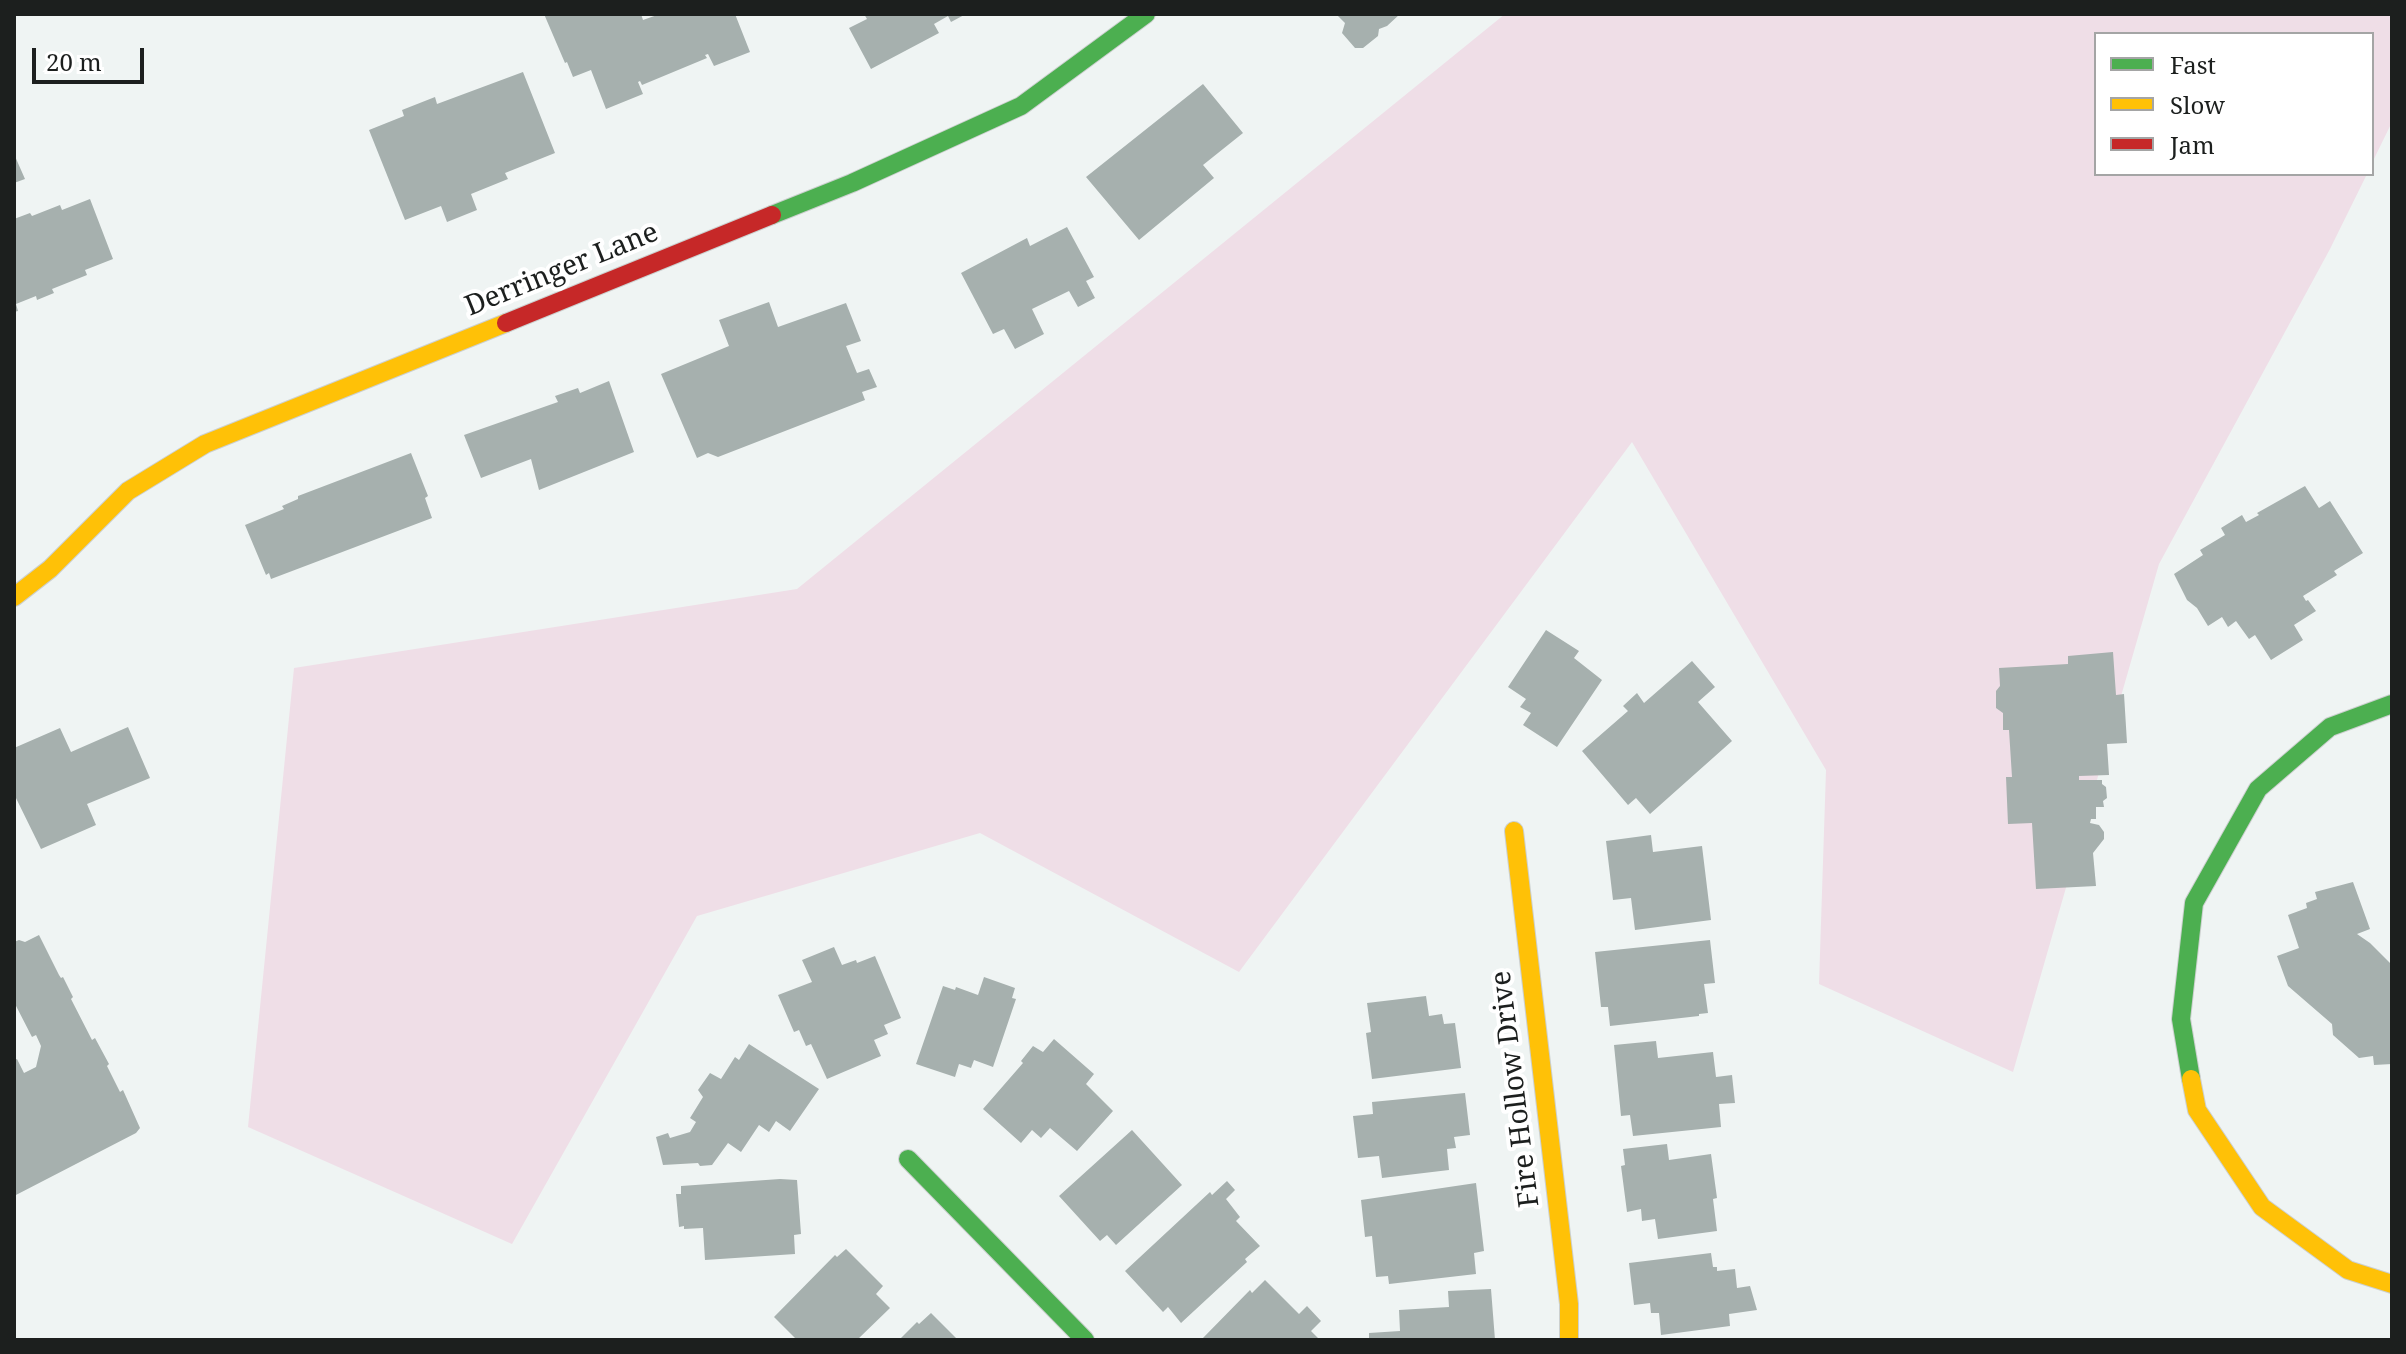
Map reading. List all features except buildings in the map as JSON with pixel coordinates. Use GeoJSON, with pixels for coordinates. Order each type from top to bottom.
{"type":"FeatureCollection","features":[{"type":"Feature","properties":{"kind":"street","name":"Derringer Lane"},"geometry":{"type":"LineString","coordinates":[[14,597],[50,569],[128,491],[205,444],[852,183],[1021,106],[1146,14]]}},
{"type":"Feature","properties":{"kind":"street"},"geometry":{"type":"LineString","coordinates":[[2392,704],[2330,727],[2258,789],[2194,903],[2181,1019],[2197,1110],[2262,1207],[2348,1270],[2392,1284]]}},
{"type":"Feature","properties":{"kind":"street","name":"Fire Hollow Drive"},"geometry":{"type":"LineString","coordinates":[[1514,831],[1569,1304],[1569,1340]]}},
{"type":"Feature","properties":{"kind":"street"},"geometry":{"type":"LineString","coordinates":[[908,1159],[1085,1340]]}},
{"type":"Feature","properties":{"kind":"shaded area"},"geometry":{"type":"Polygon","coordinates":[[[1505,14],[2392,14],[2392,122],[2374,159],[2374,32],[2094,32],[2094,176],[2366,176],[2330,249],[2159,564],[2013,1072],[1819,984],[1826,770],[1632,442],[1239,972],[980,833],[697,916],[512,1244],[248,1127],[294,668],[797,589],[1505,14]]]}},
{"type":"Feature","properties":{"kind":"traffic: fast"},"geometry":{"type":"LineString","coordinates":[[772,215],[852,183],[1021,106],[1146,14]]}},
{"type":"Feature","properties":{"kind":"traffic: fast"},"geometry":{"type":"LineString","coordinates":[[2191,1079],[2181,1019],[2194,903],[2258,789],[2330,727],[2392,704]]}},
{"type":"Feature","properties":{"kind":"traffic: fast"},"geometry":{"type":"LineString","coordinates":[[908,1159],[1085,1340]]}},
{"type":"Feature","properties":{"kind":"traffic: slow"},"geometry":{"type":"LineString","coordinates":[[14,597],[50,569],[128,491],[205,444],[506,323]]}},
{"type":"Feature","properties":{"kind":"traffic: slow"},"geometry":{"type":"LineString","coordinates":[[1514,831],[1569,1304],[1569,1340]]}},
{"type":"Feature","properties":{"kind":"traffic: slow"},"geometry":{"type":"LineString","coordinates":[[2191,1079],[2197,1110],[2262,1207],[2348,1270],[2392,1284]]}},
{"type":"Feature","properties":{"kind":"traffic: jam"},"geometry":{"type":"LineString","coordinates":[[506,323],[772,215]]}}]}
